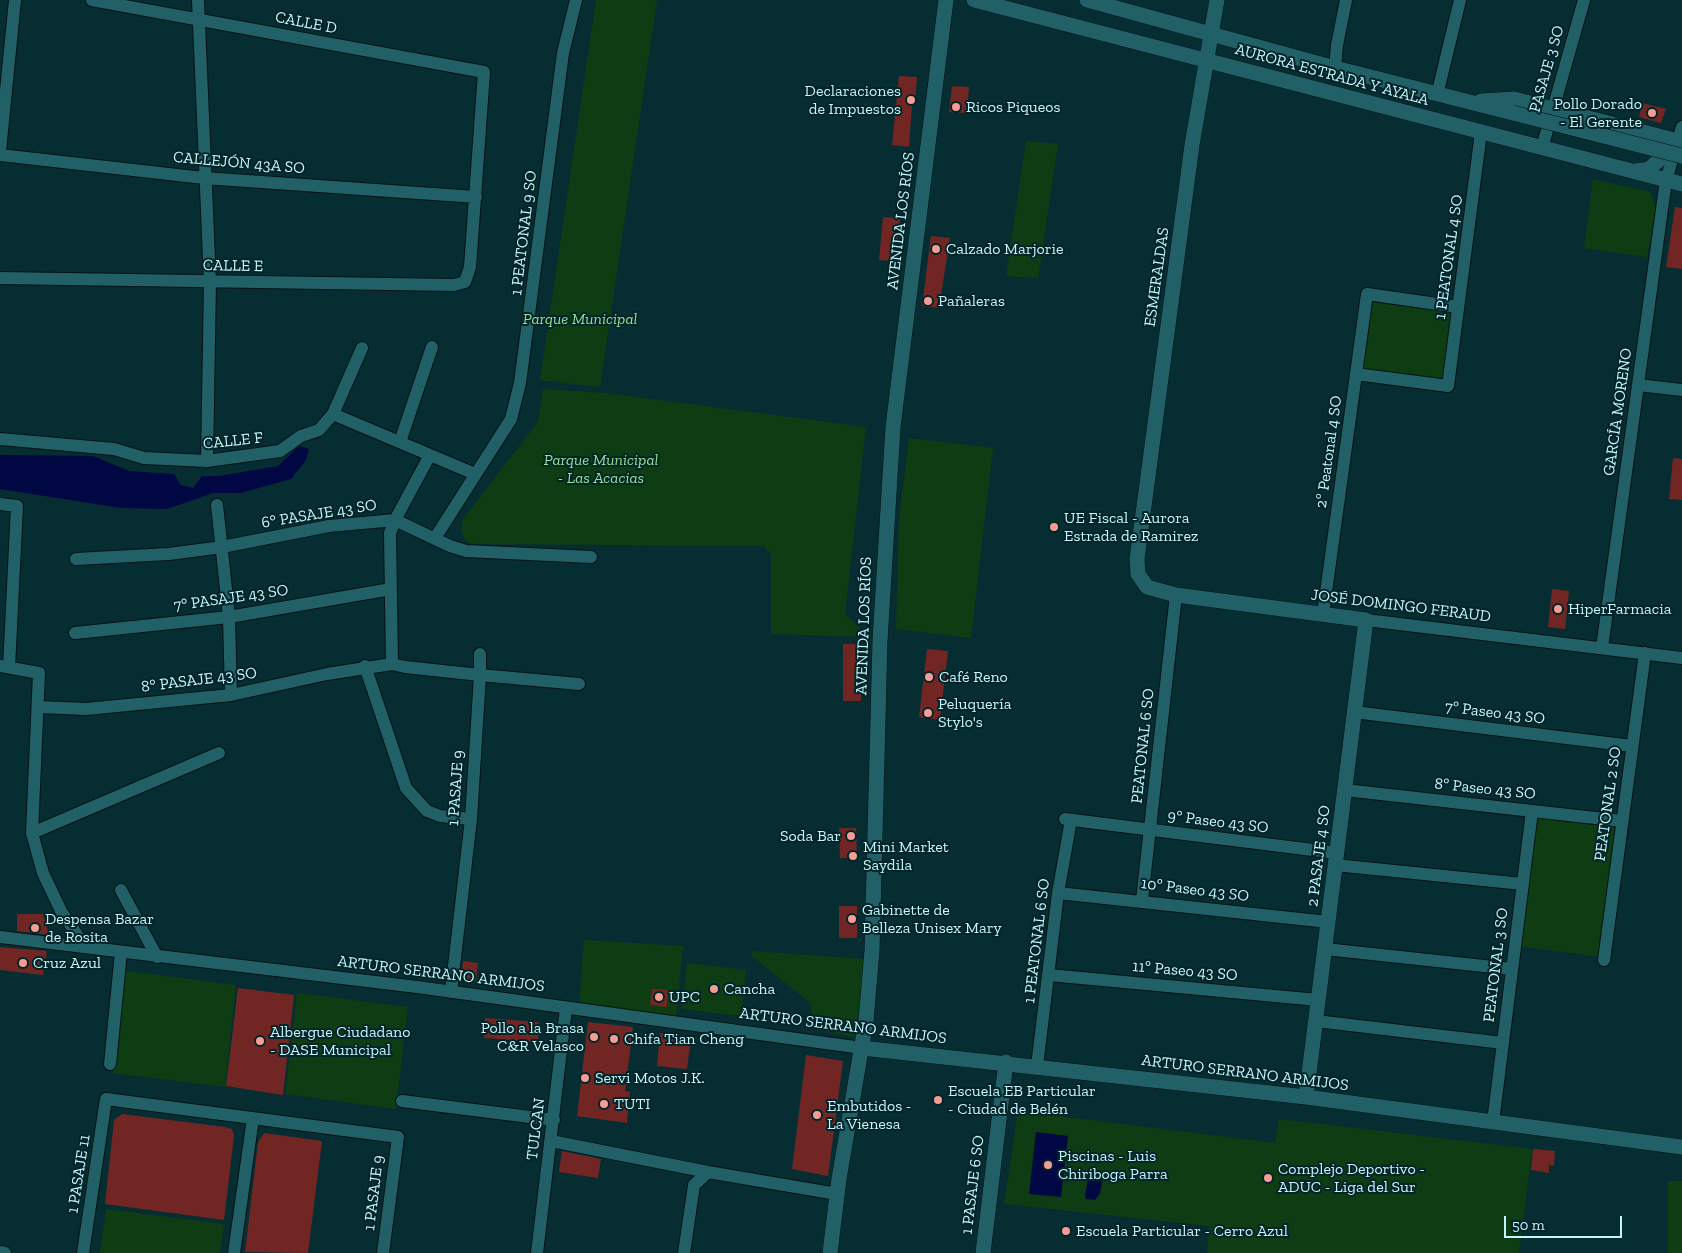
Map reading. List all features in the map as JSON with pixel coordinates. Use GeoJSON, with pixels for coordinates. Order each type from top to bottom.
{"type":"FeatureCollection","features":[{"type":"Feature","properties":{"kind":"street"},"geometry":{"type":"LineString","coordinates":[[0,152],[15,0]]}},
{"type":"Feature","properties":{"kind":"street","name":"CALLE D"},"geometry":{"type":"LineString","coordinates":[[92,0],[484,72],[476,196]]}},
{"type":"Feature","properties":{"kind":"street"},"geometry":{"type":"LineString","coordinates":[[198,0],[204,178],[210,282],[207,461]]}},
{"type":"Feature","properties":{"kind":"street","name":"1 PEATONAL 9 SO"},"geometry":{"type":"LineString","coordinates":[[435,538],[470,486],[475,474],[511,419],[520,383],[564,53],[576,0]]}},
{"type":"Feature","properties":{"kind":"street","name":"AVENIDA LOS RÍOS"},"geometry":{"type":"LineString","coordinates":[[830,1253],[837,1194],[862,1048],[872,951],[880,640],[893,426],[946,0]]}},
{"type":"Feature","properties":{"kind":"street","name":"AURORA ESTRADA Y AYALA"},"geometry":{"type":"LineString","coordinates":[[974,0],[1682,184]]}},
{"type":"Feature","properties":{"kind":"street","name":"AURORA ESTRADA Y AYALA"},"geometry":{"type":"LineString","coordinates":[[1087,0],[1437,95],[1682,156]]}},
{"type":"Feature","properties":{"kind":"street","name":"ESMERALDAS"},"geometry":{"type":"LineString","coordinates":[[1137,559],[1192,145],[1217,0]]}},
{"type":"Feature","properties":{"kind":"street"},"geometry":{"type":"LineString","coordinates":[[1335,68],[1337,45],[1346,0]]}},
{"type":"Feature","properties":{"kind":"street"},"geometry":{"type":"LineString","coordinates":[[1437,95],[1460,0]]}},
{"type":"Feature","properties":{"kind":"street","name":"PASAJE 3 SO"},"geometry":{"type":"LineString","coordinates":[[1542,148],[1584,0]]}},
{"type":"Feature","properties":{"kind":"street"},"geometry":{"type":"LineString","coordinates":[[1466,102],[1514,99],[1644,132],[1681,137]]}},
{"type":"Feature","properties":{"kind":"street","name":"1 PEATONAL 4 SO"},"geometry":{"type":"LineString","coordinates":[[1356,374],[1448,386],[1482,132]]}},
{"type":"Feature","properties":{"kind":"street"},"geometry":{"type":"LineString","coordinates":[[1635,171],[1649,169],[1658,160],[1660,153],[1656,140],[1644,132]]}},
{"type":"Feature","properties":{"kind":"street","name":"GARCÍA MORENO"},"geometry":{"type":"LineString","coordinates":[[1602,648],[1666,180],[1681,137]]}},
{"type":"Feature","properties":{"kind":"street","name":"CALLEJÓN 43A SO"},"geometry":{"type":"LineString","coordinates":[[0,155],[204,178],[476,196]]}},
{"type":"Feature","properties":{"kind":"street","name":"CALLE E"},"geometry":{"type":"LineString","coordinates":[[0,278],[454,286],[465,282],[470,268],[476,196]]}},
{"type":"Feature","properties":{"kind":"street","name":"2º Peatonal 4 SO"},"geometry":{"type":"LineString","coordinates":[[1322,614],[1367,294],[1458,307]]}},
{"type":"Feature","properties":{"kind":"street"},"geometry":{"type":"LineString","coordinates":[[400,442],[432,347]]}},
{"type":"Feature","properties":{"kind":"street"},"geometry":{"type":"LineString","coordinates":[[362,348],[333,414],[475,474]]}},
{"type":"Feature","properties":{"kind":"street"},"geometry":{"type":"LineString","coordinates":[[1638,385],[1682,390]]}},
{"type":"Feature","properties":{"kind":"street","name":"CALLE F"},"geometry":{"type":"LineString","coordinates":[[0,439],[114,450],[144,458],[207,461],[280,451],[301,436],[318,430],[333,414]]}},
{"type":"Feature","properties":{"kind":"street"},"geometry":{"type":"LineString","coordinates":[[430,455],[390,533],[392,664],[404,667],[579,684]]}},
{"type":"Feature","properties":{"kind":"street"},"geometry":{"type":"LineString","coordinates":[[0,504],[18,506],[5,666],[40,673],[32,834],[43,873],[57,903],[84,945]]}},
{"type":"Feature","properties":{"kind":"street"},"geometry":{"type":"LineString","coordinates":[[217,505],[229,617],[231,695]]}},
{"type":"Feature","properties":{"kind":"street","name":"6° PASAJE 43 SO"},"geometry":{"type":"LineString","coordinates":[[76,559],[169,554],[222,547],[329,526],[395,520],[450,546],[466,551],[590,557]]}},
{"type":"Feature","properties":{"kind":"street","name":"JOSÉ DOMINGO FERAUD"},"geometry":{"type":"LineString","coordinates":[[1137,559],[1138,574],[1147,587],[1176,595],[1682,658]]}},
{"type":"Feature","properties":{"kind":"street","name":"7° PASAJE 43 SO"},"geometry":{"type":"LineString","coordinates":[[75,633],[229,617],[392,589]]}},
{"type":"Feature","properties":{"kind":"street","name":"PEATONAL 6 SO"},"geometry":{"type":"LineString","coordinates":[[1142,900],[1176,595]]}},
{"type":"Feature","properties":{"kind":"street","name":"2 PASAJE 4 SO"},"geometry":{"type":"LineString","coordinates":[[1306,1097],[1366,620]]}},
{"type":"Feature","properties":{"kind":"street","name":"PEATONAL 2 SO"},"geometry":{"type":"LineString","coordinates":[[1604,960],[1645,653]]}},
{"type":"Feature","properties":{"kind":"street","name":"1 PASAJE 9"},"geometry":{"type":"LineString","coordinates":[[451,992],[471,819],[480,654]]}},
{"type":"Feature","properties":{"kind":"street","name":"8° PASAJE 43 SO"},"geometry":{"type":"LineString","coordinates":[[38,707],[86,709],[231,695],[365,666],[392,664]]}},
{"type":"Feature","properties":{"kind":"street"},"geometry":{"type":"LineString","coordinates":[[365,666],[406,788],[427,810],[440,816],[471,819]]}},
{"type":"Feature","properties":{"kind":"street","name":"7º Paseo 43 SO"},"geometry":{"type":"LineString","coordinates":[[1354,712],[1632,746]]}},
{"type":"Feature","properties":{"kind":"street"},"geometry":{"type":"LineString","coordinates":[[32,834],[219,753]]}},
{"type":"Feature","properties":{"kind":"street","name":"8º Paseo 43 SO"},"geometry":{"type":"LineString","coordinates":[[1344,790],[1622,821]]}},
{"type":"Feature","properties":{"kind":"street","name":"PEATONAL 3 SO"},"geometry":{"type":"LineString","coordinates":[[1493,1122],[1532,811]]}},
{"type":"Feature","properties":{"kind":"street","name":"9º Paseo 43 SO"},"geometry":{"type":"LineString","coordinates":[[1068,820],[1523,884]]}},
{"type":"Feature","properties":{"kind":"street","name":"1 PEATONAL 6 SO"},"geometry":{"type":"LineString","coordinates":[[1037,1066],[1068,820]]}},
{"type":"Feature","properties":{"kind":"street"},"geometry":{"type":"LineString","coordinates":[[121,890],[157,957]]}},
{"type":"Feature","properties":{"kind":"street","name":"10º Paseo 43 SO"},"geometry":{"type":"LineString","coordinates":[[1058,893],[1142,900],[1328,922]]}},
{"type":"Feature","properties":{"kind":"street","name":"ARTURO SERRANO ARMIJOS"},"geometry":{"type":"LineString","coordinates":[[0,936],[451,992],[862,1048],[1006,1062],[1306,1097],[1682,1147]]}},
{"type":"Feature","properties":{"kind":"street"},"geometry":{"type":"LineString","coordinates":[[1325,949],[1512,969]]}},
{"type":"Feature","properties":{"kind":"street"},"geometry":{"type":"LineString","coordinates":[[110,1064],[121,952]]}},
{"type":"Feature","properties":{"kind":"street","name":"11º Paseo 43 SO"},"geometry":{"type":"LineString","coordinates":[[1049,974],[1318,1000]]}},
{"type":"Feature","properties":{"kind":"street","name":"TULCAN"},"geometry":{"type":"LineString","coordinates":[[537,1253],[566,1008]]}},
{"type":"Feature","properties":{"kind":"street"},"geometry":{"type":"LineString","coordinates":[[1316,1021],[1503,1043]]}},
{"type":"Feature","properties":{"kind":"street","name":"1 PASAJE 6 SO"},"geometry":{"type":"LineString","coordinates":[[982,1253],[1006,1062]]}},
{"type":"Feature","properties":{"kind":"street","name":"1 PASAJE 11"},"geometry":{"type":"LineString","coordinates":[[83,1253],[106,1099],[254,1118]]}},
{"type":"Feature","properties":{"kind":"street"},"geometry":{"type":"LineString","coordinates":[[402,1101],[554,1120]]}},
{"type":"Feature","properties":{"kind":"street"},"geometry":{"type":"LineString","coordinates":[[234,1253],[254,1118]]}},
{"type":"Feature","properties":{"kind":"street","name":"1 PASAJE 9"},"geometry":{"type":"LineString","coordinates":[[254,1118],[398,1137],[383,1253]]}},
{"type":"Feature","properties":{"kind":"street"},"geometry":{"type":"LineString","coordinates":[[551,1141],[708,1172],[837,1194]]}},
{"type":"Feature","properties":{"kind":"street"},"geometry":{"type":"LineString","coordinates":[[684,1253],[694,1185],[708,1172]]}},
{"type":"Feature","properties":{"kind":"street"},"geometry":{"type":"LineString","coordinates":[[0,1252],[5,1253]]}},
{"type":"Feature","properties":{"kind":"green space","name":"Parque Municipal"},"geometry":{"type":"Polygon","coordinates":[[[596,0],[657,0],[600,387],[540,380],[596,0]]]}},
{"type":"Feature","properties":{"kind":"green space"},"geometry":{"type":"Polygon","coordinates":[[[1026,141],[1058,144],[1038,278],[1006,276],[1026,141]]]}},
{"type":"Feature","properties":{"kind":"green space"},"geometry":{"type":"Polygon","coordinates":[[[1593,179],[1650,192],[1656,209],[1647,257],[1584,248],[1593,179]]]}},
{"type":"Feature","properties":{"kind":"green space"},"geometry":{"type":"Polygon","coordinates":[[[1371,302],[1451,312],[1443,380],[1362,370],[1371,302]]]}},
{"type":"Feature","properties":{"kind":"green space","name":"Parque Municipal - Las Acacias"},"geometry":{"type":"Polygon","coordinates":[[[543,389],[604,393],[866,427],[845,614],[869,637],[771,634],[771,554],[763,546],[473,544],[465,540],[461,529],[463,519],[538,422],[543,389]]]}},
{"type":"Feature","properties":{"kind":"green space"},"geometry":{"type":"Polygon","coordinates":[[[909,438],[993,448],[971,638],[896,629],[899,519],[909,438]]]}},
{"type":"Feature","properties":{"kind":"green space"},"geometry":{"type":"Polygon","coordinates":[[[1534,816],[1618,825],[1601,957],[1518,946],[1534,816]]]}},
{"type":"Feature","properties":{"kind":"green space"},"geometry":{"type":"Polygon","coordinates":[[[584,940],[683,946],[676,1017],[579,1005],[584,940]]]}},
{"type":"Feature","properties":{"kind":"green space"},"geometry":{"type":"Polygon","coordinates":[[[752,951],[864,959],[858,1038],[818,1030],[809,1002],[752,956],[752,951]]]}},
{"type":"Feature","properties":{"kind":"green space","name":"Cancha"},"geometry":{"type":"Polygon","coordinates":[[[687,963],[746,970],[741,1016],[682,1009],[687,963]]]}},
{"type":"Feature","properties":{"kind":"green space"},"geometry":{"type":"Polygon","coordinates":[[[126,971],[236,985],[225,1087],[113,1073],[126,971]]]}},
{"type":"Feature","properties":{"kind":"green space"},"geometry":{"type":"Polygon","coordinates":[[[297,993],[408,1007],[396,1109],[285,1094],[297,993]]]}},
{"type":"Feature","properties":{"kind":"green space","name":"Complejo Deportivo - ADUC - Liga del Sur"},"geometry":{"type":"Polygon","coordinates":[[[1018,1111],[1275,1143],[1279,1119],[1532,1149],[1519,1253],[1207,1253],[1209,1226],[1004,1204],[1018,1111]]]}},
{"type":"Feature","properties":{"kind":"green space"},"geometry":{"type":"Polygon","coordinates":[[[1668,1181],[1682,1181],[1682,1253],[1668,1253],[1668,1181]]]}},
{"type":"Feature","properties":{"kind":"green space"},"geometry":{"type":"Polygon","coordinates":[[[106,1209],[224,1224],[220,1253],[100,1253],[106,1209]]]}},
{"type":"Feature","properties":{"kind":"shaded area"},"geometry":{"type":"Polygon","coordinates":[[[299,446],[309,449],[306,460],[291,479],[241,493],[213,493],[167,509],[121,508],[0,489],[0,455],[93,456],[129,471],[174,474],[181,485],[193,488],[202,476],[219,476],[278,466],[299,446]]]}},
{"type":"Feature","properties":{"kind":"shaded area","name":"Piscinas - Luis Chiriboga Parra"},"geometry":{"type":"Polygon","coordinates":[[[1036,1132],[1068,1136],[1061,1197],[1029,1194],[1036,1132]]]}},
{"type":"Feature","properties":{"kind":"shaded area"},"geometry":{"type":"Polygon","coordinates":[[[1090,1171],[1099,1172],[1102,1182],[1100,1193],[1095,1200],[1086,1199],[1085,1195],[1090,1171]]]}},
{"type":"Feature","properties":{"kind":"building"},"geometry":{"type":"Polygon","coordinates":[[[899,76],[917,77],[915,104],[912,104],[909,147],[892,145],[899,76]]]}},
{"type":"Feature","properties":{"kind":"building"},"geometry":{"type":"Polygon","coordinates":[[[952,86],[969,87],[967,113],[949,112],[952,86]]]}},
{"type":"Feature","properties":{"kind":"building","name":"Pollo Dorado - El Gerente"},"geometry":{"type":"Polygon","coordinates":[[[1642,103],[1666,109],[1661,123],[1639,117],[1642,103]]]}},
{"type":"Feature","properties":{"kind":"building"},"geometry":{"type":"Polygon","coordinates":[[[1675,207],[1682,208],[1682,269],[1666,267],[1675,207]]]}},
{"type":"Feature","properties":{"kind":"building"},"geometry":{"type":"Polygon","coordinates":[[[883,217],[900,218],[896,261],[879,260],[883,217]]]}},
{"type":"Feature","properties":{"kind":"building"},"geometry":{"type":"Polygon","coordinates":[[[931,236],[950,238],[939,308],[922,306],[931,236]]]}},
{"type":"Feature","properties":{"kind":"building"},"geometry":{"type":"Polygon","coordinates":[[[1673,458],[1682,459],[1682,500],[1669,499],[1673,458]]]}},
{"type":"Feature","properties":{"kind":"building","name":"HiperFarmacia"},"geometry":{"type":"Polygon","coordinates":[[[1552,589],[1569,591],[1565,629],[1548,627],[1552,589]]]}},
{"type":"Feature","properties":{"kind":"building"},"geometry":{"type":"Polygon","coordinates":[[[843,644],[861,644],[861,701],[843,701],[843,644]]]}},
{"type":"Feature","properties":{"kind":"building"},"geometry":{"type":"Polygon","coordinates":[[[927,649],[948,651],[940,720],[919,717],[927,649]]]}},
{"type":"Feature","properties":{"kind":"building"},"geometry":{"type":"Polygon","coordinates":[[[839,828],[856,828],[857,858],[840,858],[839,828]]]}},
{"type":"Feature","properties":{"kind":"building"},"geometry":{"type":"Polygon","coordinates":[[[839,906],[857,906],[857,938],[839,938],[839,906]]]}},
{"type":"Feature","properties":{"kind":"building"},"geometry":{"type":"Polygon","coordinates":[[[17,914],[43,914],[49,935],[17,931],[17,914]]]}},
{"type":"Feature","properties":{"kind":"building"},"geometry":{"type":"Polygon","coordinates":[[[0,947],[47,951],[43,975],[0,970],[0,947]]]}},
{"type":"Feature","properties":{"kind":"building"},"geometry":{"type":"Polygon","coordinates":[[[463,961],[478,963],[476,981],[461,979],[463,961]]]}},
{"type":"Feature","properties":{"kind":"building","name":"Albergue Ciudadano - DASE Municipal"},"geometry":{"type":"Polygon","coordinates":[[[238,988],[294,995],[283,1095],[226,1086],[238,988]]]}},
{"type":"Feature","properties":{"kind":"building","name":"UPC"},"geometry":{"type":"Polygon","coordinates":[[[652,989],[668,990],[667,1007],[650,1005],[652,989]]]}},
{"type":"Feature","properties":{"kind":"building"},"geometry":{"type":"Polygon","coordinates":[[[485,1018],[539,1022],[538,1042],[484,1038],[485,1018]]]}},
{"type":"Feature","properties":{"kind":"building"},"geometry":{"type":"Polygon","coordinates":[[[588,1022],[633,1027],[625,1091],[630,1092],[627,1123],[577,1116],[588,1022]]]}},
{"type":"Feature","properties":{"kind":"building"},"geometry":{"type":"Polygon","coordinates":[[[660,1033],[691,1037],[687,1069],[657,1066],[660,1033]]]}},
{"type":"Feature","properties":{"kind":"building","name":"Embutidos - La Vienesa"},"geometry":{"type":"Polygon","coordinates":[[[806,1055],[843,1061],[828,1176],[792,1169],[806,1055]]]}},
{"type":"Feature","properties":{"kind":"building"},"geometry":{"type":"Polygon","coordinates":[[[122,1114],[232,1129],[234,1136],[224,1220],[105,1204],[114,1120],[122,1114]]]}},
{"type":"Feature","properties":{"kind":"building"},"geometry":{"type":"Polygon","coordinates":[[[264,1133],[322,1141],[308,1253],[245,1252],[258,1142],[264,1133]]]}},
{"type":"Feature","properties":{"kind":"building"},"geometry":{"type":"Polygon","coordinates":[[[1533,1149],[1555,1151],[1554,1166],[1549,1165],[1549,1173],[1531,1170],[1533,1149]]]}},
{"type":"Feature","properties":{"kind":"building"},"geometry":{"type":"Polygon","coordinates":[[[562,1151],[601,1159],[598,1178],[559,1172],[562,1151]]]}},
{"type":"Feature","properties":{"kind":"place","name":"Declaraciones de Impuestos"},"geometry":{"type":"Point","coordinates":[911,100]}},
{"type":"Feature","properties":{"kind":"place","name":"Ricos Piqueos"},"geometry":{"type":"Point","coordinates":[956,107]}},
{"type":"Feature","properties":{"kind":"place","name":"Pollo Dorado - El Gerente"},"geometry":{"type":"Point","coordinates":[1652,113]}},
{"type":"Feature","properties":{"kind":"place","name":"Calzado Marjorie"},"geometry":{"type":"Point","coordinates":[936,249]}},
{"type":"Feature","properties":{"kind":"place","name":"Pañaleras"},"geometry":{"type":"Point","coordinates":[928,301]}},
{"type":"Feature","properties":{"kind":"place","name":"UE Fiscal - Aurora Estrada de Ramirez"},"geometry":{"type":"Point","coordinates":[1054,527]}},
{"type":"Feature","properties":{"kind":"place","name":"HiperFarmacia"},"geometry":{"type":"Point","coordinates":[1558,609]}},
{"type":"Feature","properties":{"kind":"place","name":"Café Reno"},"geometry":{"type":"Point","coordinates":[929,677]}},
{"type":"Feature","properties":{"kind":"place","name":"Peluquería Stylo's"},"geometry":{"type":"Point","coordinates":[928,713]}},
{"type":"Feature","properties":{"kind":"place","name":"Soda Bar"},"geometry":{"type":"Point","coordinates":[851,836]}},
{"type":"Feature","properties":{"kind":"place","name":"Mini Market Saydila"},"geometry":{"type":"Point","coordinates":[853,856]}},
{"type":"Feature","properties":{"kind":"place","name":"Gabinette de Belleza Unisex Mary"},"geometry":{"type":"Point","coordinates":[852,919]}},
{"type":"Feature","properties":{"kind":"place","name":"Despensa Bazar de Rosita"},"geometry":{"type":"Point","coordinates":[35,928]}},
{"type":"Feature","properties":{"kind":"place","name":"Cruz Azul"},"geometry":{"type":"Point","coordinates":[23,963]}},
{"type":"Feature","properties":{"kind":"place","name":"Cancha"},"geometry":{"type":"Point","coordinates":[714,989]}},
{"type":"Feature","properties":{"kind":"place","name":"UPC"},"geometry":{"type":"Point","coordinates":[659,997]}},
{"type":"Feature","properties":{"kind":"place","name":"Pollo a la Brasa C&R Velasco"},"geometry":{"type":"Point","coordinates":[594,1037]}},
{"type":"Feature","properties":{"kind":"place","name":"Chifa Tian Cheng"},"geometry":{"type":"Point","coordinates":[614,1039]}},
{"type":"Feature","properties":{"kind":"place","name":"Albergue Ciudadano - DASE Municipal"},"geometry":{"type":"Point","coordinates":[260,1041]}},
{"type":"Feature","properties":{"kind":"place","name":"Servi Motos J.K."},"geometry":{"type":"Point","coordinates":[585,1078]}},
{"type":"Feature","properties":{"kind":"place","name":"Escuela EB Particular - Ciudad de Belén"},"geometry":{"type":"Point","coordinates":[938,1100]}},
{"type":"Feature","properties":{"kind":"place","name":"TUTI"},"geometry":{"type":"Point","coordinates":[604,1104]}},
{"type":"Feature","properties":{"kind":"place","name":"Embutidos - La Vienesa"},"geometry":{"type":"Point","coordinates":[817,1115]}},
{"type":"Feature","properties":{"kind":"place","name":"Piscinas - Luis Chiriboga Parra"},"geometry":{"type":"Point","coordinates":[1048,1165]}},
{"type":"Feature","properties":{"kind":"place","name":"Complejo Deportivo - ADUC - Liga del Sur"},"geometry":{"type":"Point","coordinates":[1268,1178]}},
{"type":"Feature","properties":{"kind":"place","name":"Escuela Particular - Cerro Azul"},"geometry":{"type":"Point","coordinates":[1066,1231]}}]}
